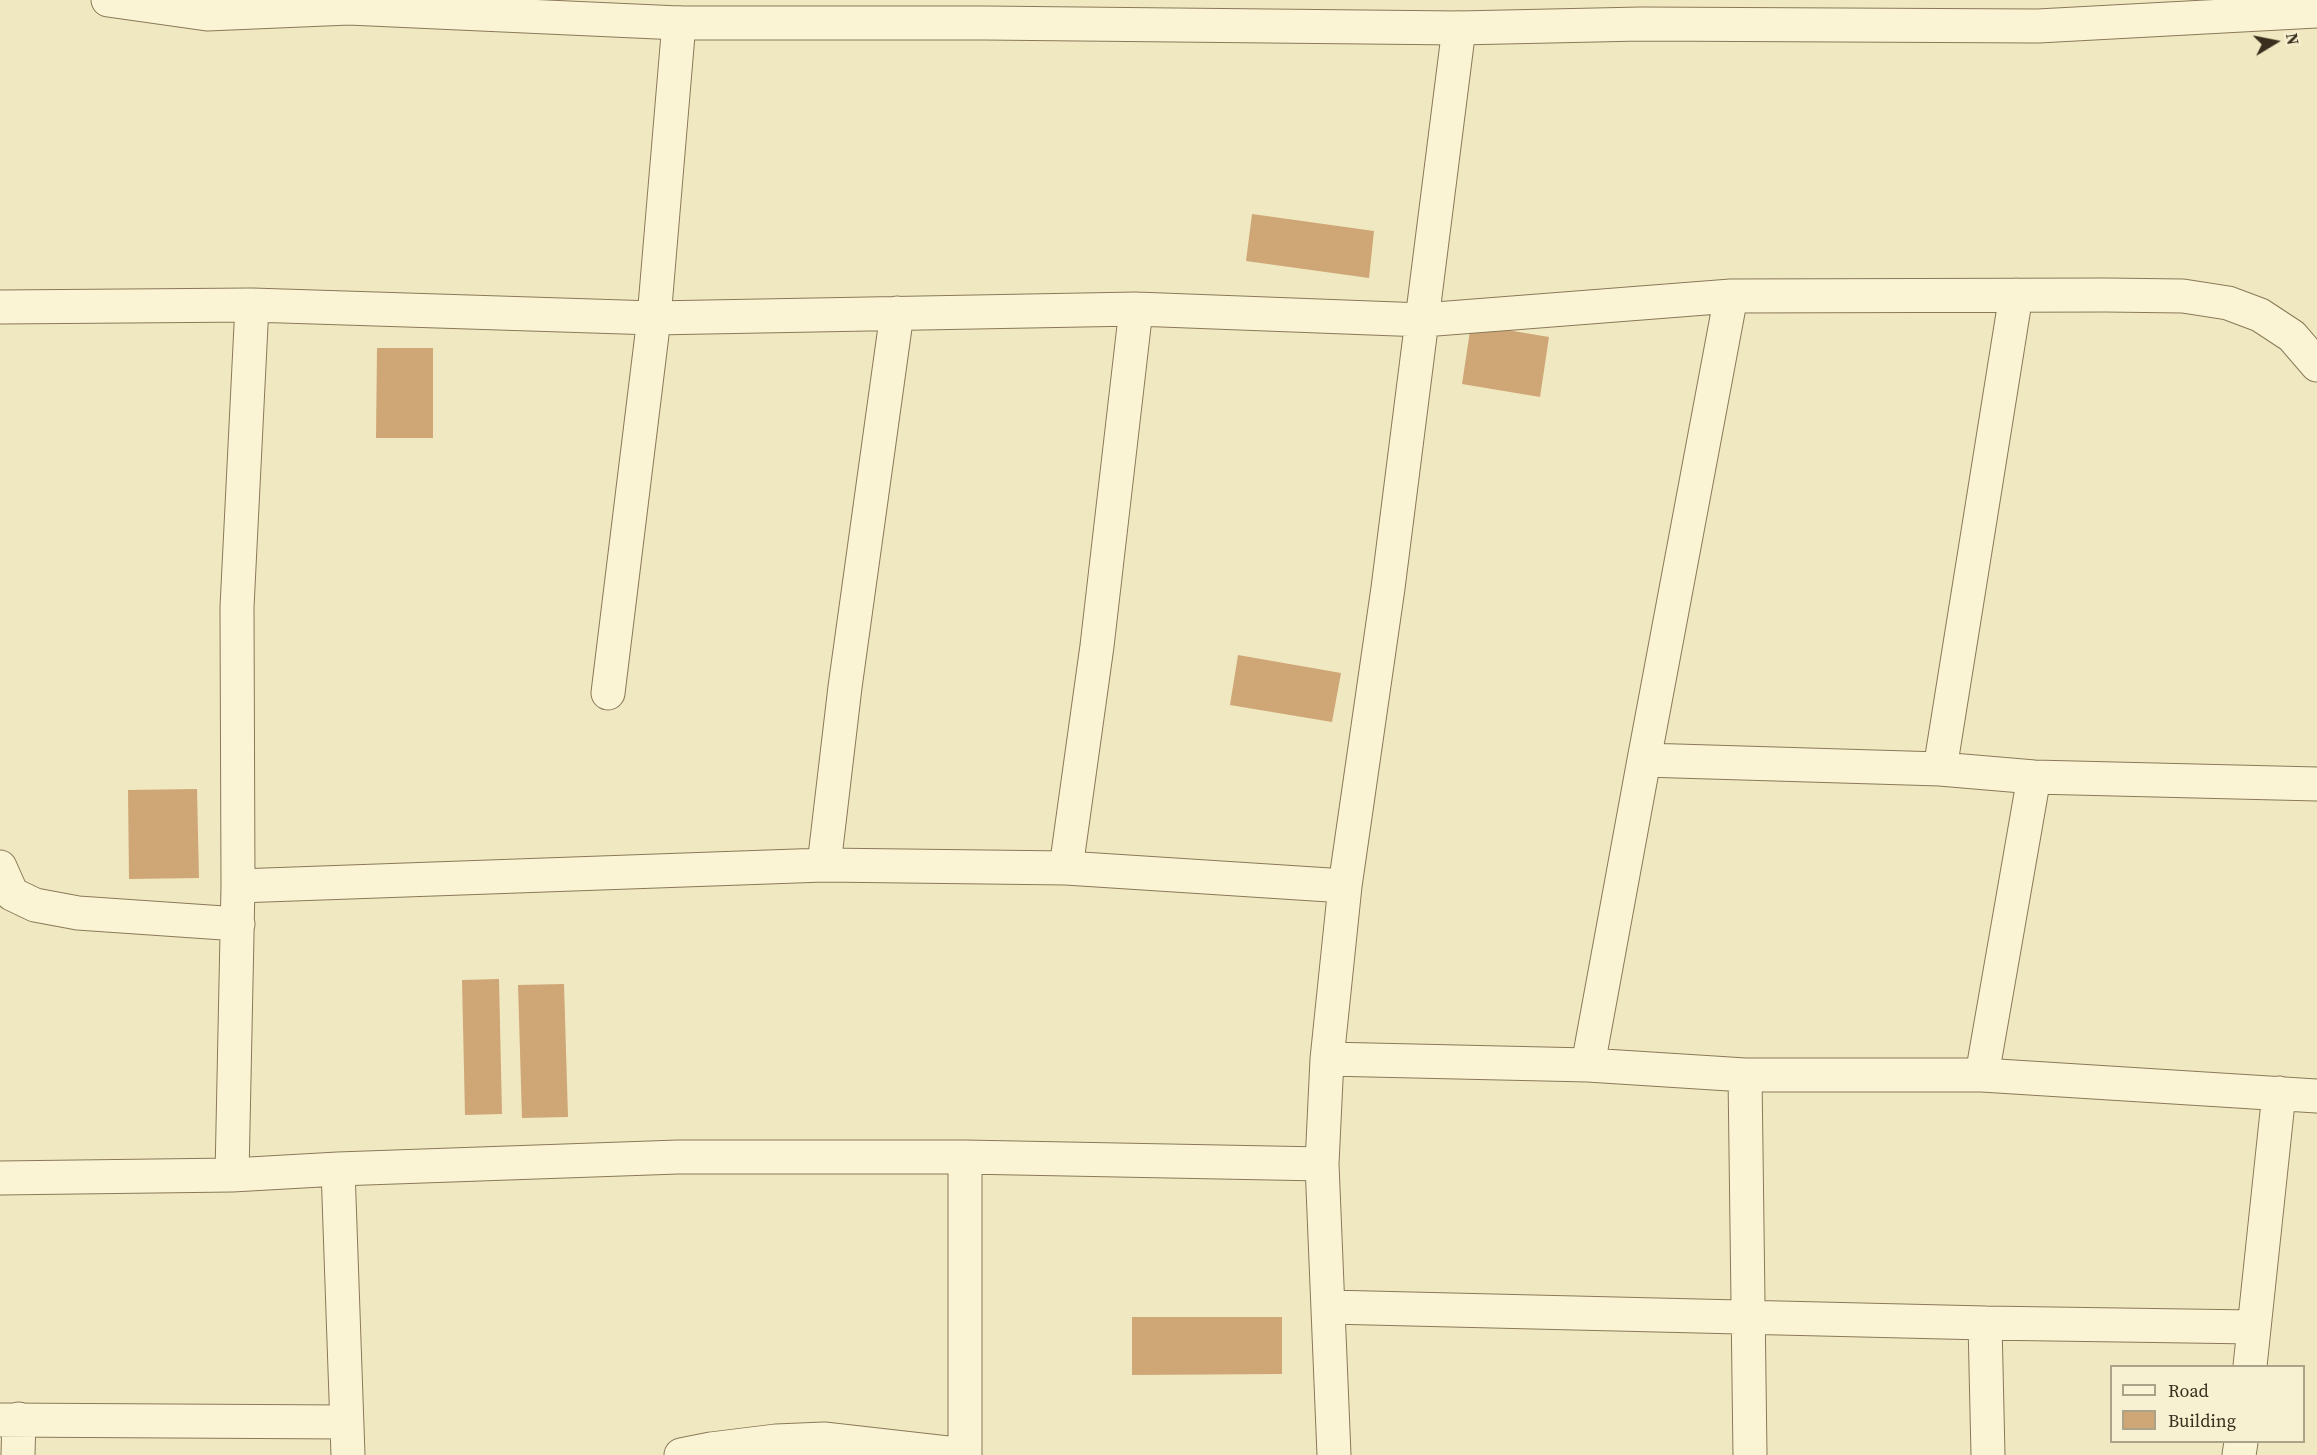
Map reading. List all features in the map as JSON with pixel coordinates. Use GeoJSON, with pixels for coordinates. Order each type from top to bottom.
{"type":"FeatureCollection","features":[{"type":"Feature","properties":{"kind":"street"},"geometry":{"type":"LineString","coordinates":[[108,0],[207,14],[349,8],[680,23],[986,23],[1459,28],[1641,24],[2038,26],[2317,12]]}},
{"type":"Feature","properties":{"kind":"street"},"geometry":{"type":"LineString","coordinates":[[608,693],[654,318],[680,23]]}},
{"type":"Feature","properties":{"kind":"street"},"geometry":{"type":"LineString","coordinates":[[1334,1455],[1322,1164],[1327,1059],[1345,886],[1388,588],[1459,28]]}},
{"type":"Feature","properties":{"kind":"street"},"geometry":{"type":"LineString","coordinates":[[1940,769],[2016,295]]}},
{"type":"Feature","properties":{"kind":"street"},"geometry":{"type":"LineString","coordinates":[[1588,1065],[1731,296]]}},
{"type":"Feature","properties":{"kind":"street"},"geometry":{"type":"LineString","coordinates":[[0,307],[252,305],[654,318],[1136,309],[1423,320],[1731,296],[2183,296],[2228,303],[2260,315],[2292,336],[2317,365]]}},
{"type":"Feature","properties":{"kind":"street"},"geometry":{"type":"LineString","coordinates":[[232,1175],[238,924],[237,607],[252,305]]}},
{"type":"Feature","properties":{"kind":"street"},"geometry":{"type":"LineString","coordinates":[[1066,868],[1097,646],[1136,309]]}},
{"type":"Feature","properties":{"kind":"street"},"geometry":{"type":"LineString","coordinates":[[824,865],[845,687],[897,314]]}},
{"type":"Feature","properties":{"kind":"street"},"geometry":{"type":"LineString","coordinates":[[1644,760],[1940,769],[2034,777],[2317,784]]}},
{"type":"Feature","properties":{"kind":"street"},"geometry":{"type":"LineString","coordinates":[[1982,1075],[2034,777]]}},
{"type":"Feature","properties":{"kind":"street"},"geometry":{"type":"LineString","coordinates":[[238,886],[824,865],[1066,868],[1345,886]]}},
{"type":"Feature","properties":{"kind":"street"},"geometry":{"type":"LineString","coordinates":[[0,867],[12,894],[35,905],[78,913],[238,924]]}},
{"type":"Feature","properties":{"kind":"street"},"geometry":{"type":"LineString","coordinates":[[1327,1059],[1588,1065],[1745,1075],[1982,1075],[2317,1096]]}},
{"type":"Feature","properties":{"kind":"street"},"geometry":{"type":"LineString","coordinates":[[1745,1075],[1750,1455]]}},
{"type":"Feature","properties":{"kind":"street"},"geometry":{"type":"LineString","coordinates":[[2250,1365],[2279,1093]]}},
{"type":"Feature","properties":{"kind":"street"},"geometry":{"type":"LineString","coordinates":[[0,1178],[232,1175],[678,1157],[965,1157],[1322,1164]]}},
{"type":"Feature","properties":{"kind":"street"},"geometry":{"type":"LineString","coordinates":[[681,1455],[776,1441],[824,1439],[965,1455],[965,1157]]}},
{"type":"Feature","properties":{"kind":"street"},"geometry":{"type":"LineString","coordinates":[[338,1169],[345,1422],[348,1455]]}},
{"type":"Feature","properties":{"kind":"street"},"geometry":{"type":"LineString","coordinates":[[1329,1307],[1985,1323],[2254,1327]]}},
{"type":"Feature","properties":{"kind":"street"},"geometry":{"type":"LineString","coordinates":[[1985,1323],[1988,1455]]}},
{"type":"Feature","properties":{"kind":"street"},"geometry":{"type":"LineString","coordinates":[[18,1455],[10,1420],[345,1422]]}},
{"type":"Feature","properties":{"kind":"building"},"geometry":{"type":"Polygon","coordinates":[[[1252,214],[1374,231],[1369,278],[1246,261],[1252,214]]]}},
{"type":"Feature","properties":{"kind":"building"},"geometry":{"type":"Polygon","coordinates":[[[1471,324],[1549,337],[1540,397],[1462,384],[1471,324]]]}},
{"type":"Feature","properties":{"kind":"building"},"geometry":{"type":"Polygon","coordinates":[[[377,348],[433,348],[433,438],[376,438],[377,348]]]}},
{"type":"Feature","properties":{"kind":"building"},"geometry":{"type":"Polygon","coordinates":[[[1238,655],[1341,673],[1332,722],[1230,705],[1238,655]]]}},
{"type":"Feature","properties":{"kind":"building"},"geometry":{"type":"Polygon","coordinates":[[[197,789],[199,878],[129,879],[128,790],[197,789]]]}},
{"type":"Feature","properties":{"kind":"building"},"geometry":{"type":"Polygon","coordinates":[[[499,979],[502,1114],[465,1115],[462,980],[499,979]]]}},
{"type":"Feature","properties":{"kind":"building"},"geometry":{"type":"Polygon","coordinates":[[[564,984],[568,1117],[522,1118],[518,985],[564,984]]]}},
{"type":"Feature","properties":{"kind":"building"},"geometry":{"type":"Polygon","coordinates":[[[1132,1317],[1282,1317],[1282,1374],[1132,1375],[1132,1317]]]}}]}
